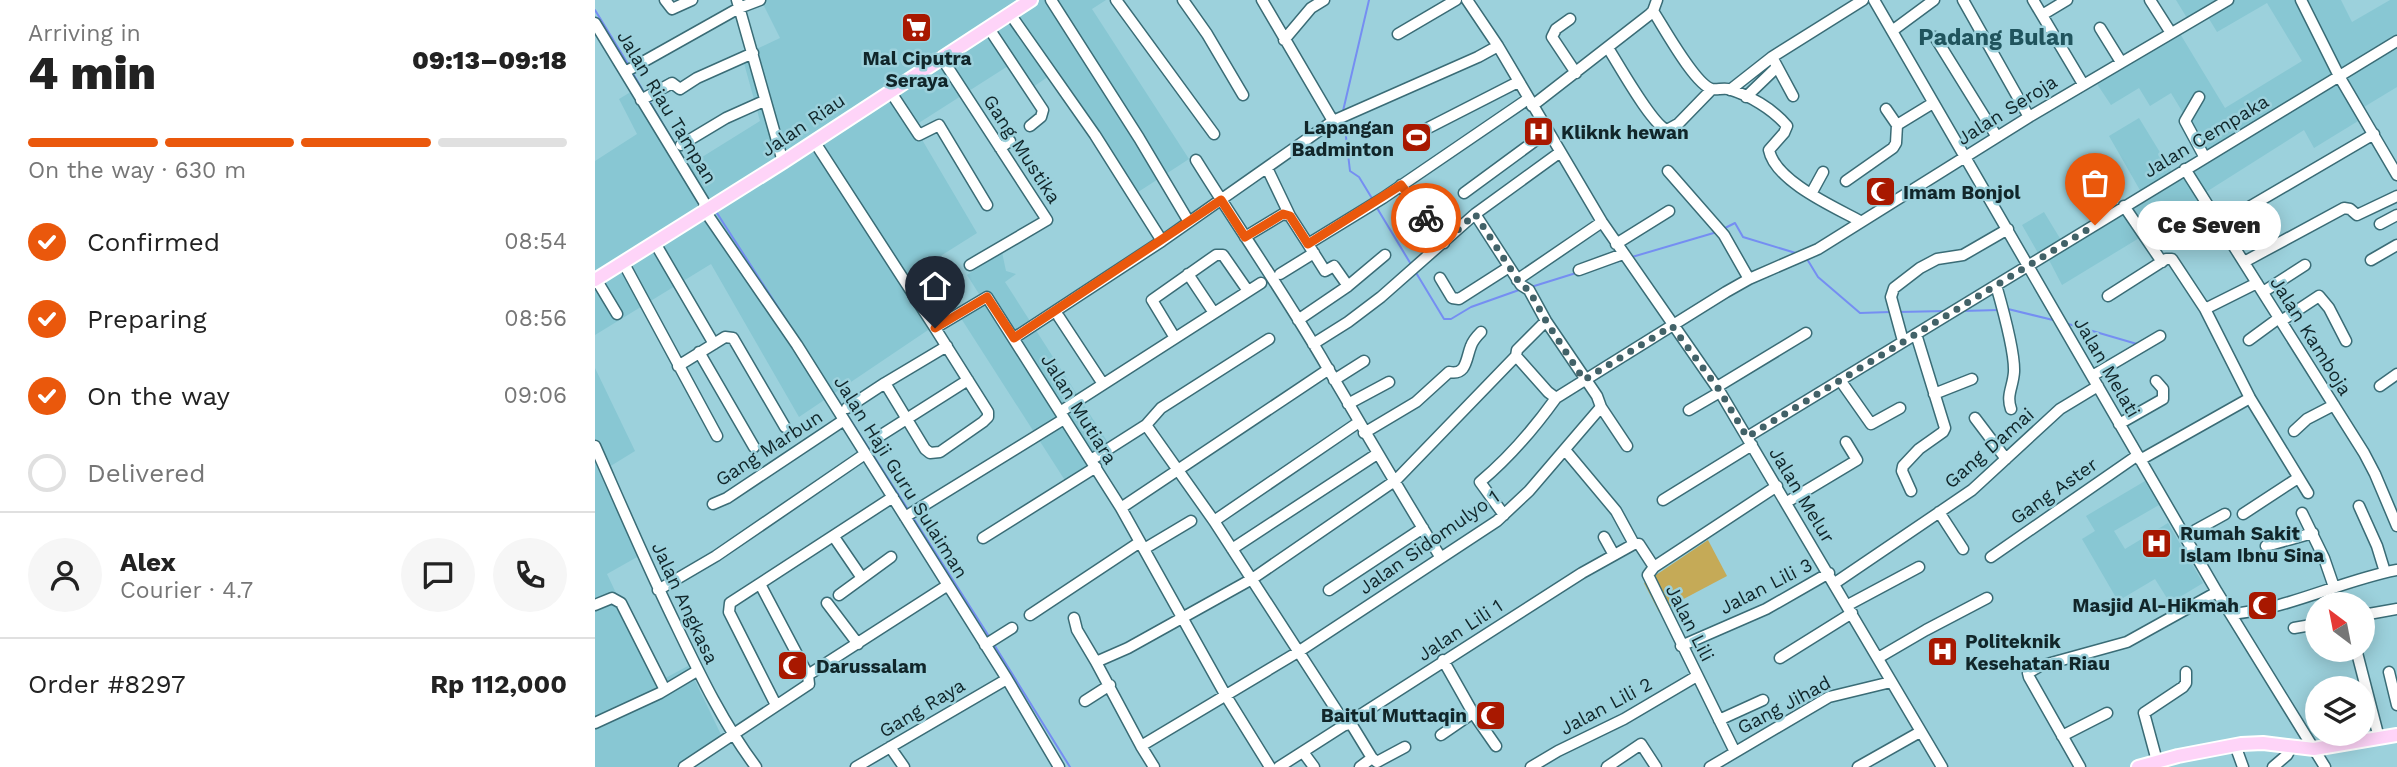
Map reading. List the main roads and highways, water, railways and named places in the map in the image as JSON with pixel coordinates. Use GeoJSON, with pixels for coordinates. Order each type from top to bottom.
{"type":"FeatureCollection","features":[{"type":"Feature","properties":{"kind":"main road","name":"Jalan Riau"},"geometry":{"type":"LineString","coordinates":[[595,279],[783,162],[1020,5]]}},
{"type":"Feature","properties":{"kind":"main road"},"geometry":{"type":"LineString","coordinates":[[2139,767],[2235,745],[2263,743],[2314,749],[2397,735]]}},
{"type":"Feature","properties":{"kind":"waterway"},"geometry":{"type":"LineString","coordinates":[[1343,111],[1369,0]]}},
{"type":"Feature","properties":{"kind":"waterway"},"geometry":{"type":"LineString","coordinates":[[595,10],[628,64]]}},
{"type":"Feature","properties":{"kind":"waterway"},"geometry":{"type":"LineString","coordinates":[[632,72],[645,94]]}},
{"type":"Feature","properties":{"kind":"waterway"},"geometry":{"type":"LineString","coordinates":[[648,99],[674,143]]}},
{"type":"Feature","properties":{"kind":"waterway"},"geometry":{"type":"LineString","coordinates":[[1344,120],[1350,171],[1359,177],[1373,200]]}},
{"type":"Feature","properties":{"kind":"waterway"},"geometry":{"type":"LineString","coordinates":[[1377,208],[1412,266]]}},
{"type":"Feature","properties":{"kind":"waterway"},"geometry":{"type":"LineString","coordinates":[[715,210],[843,408]]}},
{"type":"Feature","properties":{"kind":"waterway"},"geometry":{"type":"LineString","coordinates":[[1725,228],[1735,223],[1743,237],[1799,254]]}},
{"type":"Feature","properties":{"kind":"waterway"},"geometry":{"type":"LineString","coordinates":[[1632,257],[1717,232]]}},
{"type":"Feature","properties":{"kind":"waterway"},"geometry":{"type":"LineString","coordinates":[[1807,259],[1818,277],[1860,313],[1890,312]]}},
{"type":"Feature","properties":{"kind":"waterway"},"geometry":{"type":"LineString","coordinates":[[1612,263],[1623,260]]}},
{"type":"Feature","properties":{"kind":"waterway"},"geometry":{"type":"LineString","coordinates":[[1415,271],[1444,319],[1451,319],[1471,307],[1519,290]]}},
{"type":"Feature","properties":{"kind":"waterway"},"geometry":{"type":"LineString","coordinates":[[1531,287],[1576,273]]}},
{"type":"Feature","properties":{"kind":"waterway"},"geometry":{"type":"LineString","coordinates":[[2008,309],[2053,320]]}},
{"type":"Feature","properties":{"kind":"waterway"},"geometry":{"type":"LineString","coordinates":[[1962,311],[1999,310]]}},
{"type":"Feature","properties":{"kind":"waterway"},"geometry":{"type":"LineString","coordinates":[[1899,312],[1946,311]]}},
{"type":"Feature","properties":{"kind":"waterway"},"geometry":{"type":"LineString","coordinates":[[2065,323],[2137,344]]}},
{"type":"Feature","properties":{"kind":"waterway"},"geometry":{"type":"LineString","coordinates":[[846,413],[909,511]]}},
{"type":"Feature","properties":{"kind":"waterway"},"geometry":{"type":"LineString","coordinates":[[912,516],[990,638]]}},
{"type":"Feature","properties":{"kind":"waterway"},"geometry":{"type":"LineString","coordinates":[[993,643],[1070,767]]}},
{"type":"Feature","properties":{"kind":"place","name":"Mal Ciputra Seraya"},"geometry":{"type":"Point","coordinates":[917,27]}},
{"type":"Feature","properties":{"kind":"place","name":"Kliknk hewan"},"geometry":{"type":"Point","coordinates":[1538,132]}},
{"type":"Feature","properties":{"kind":"place","name":"Lapangan Badminton"},"geometry":{"type":"Point","coordinates":[1417,138]}},
{"type":"Feature","properties":{"kind":"place","name":"Imam Bonjol"},"geometry":{"type":"Point","coordinates":[1880,192]}},
{"type":"Feature","properties":{"kind":"place","name":"Ce Seven"},"geometry":{"type":"Point","coordinates":[2095,225]}},
{"type":"Feature","properties":{"kind":"place","name":"Rumah Sakit Islam Ibnu Sina"},"geometry":{"type":"Point","coordinates":[2157,544]}},
{"type":"Feature","properties":{"kind":"place","name":"Masjid Al-Hikmah"},"geometry":{"type":"Point","coordinates":[2262,605]}},
{"type":"Feature","properties":{"kind":"place","name":"Politeknik Kesehatan Riau"},"geometry":{"type":"Point","coordinates":[1942,652]}},
{"type":"Feature","properties":{"kind":"place","name":"Darussalam"},"geometry":{"type":"Point","coordinates":[793,666]}},
{"type":"Feature","properties":{"kind":"place","name":"Baitul Muttaqin"},"geometry":{"type":"Point","coordinates":[1490,715]}},
{"type":"Feature","properties":{"kind":"district","name":"Padang Bulan"},"geometry":{"type":"Point","coordinates":[1996,37]}}]}
